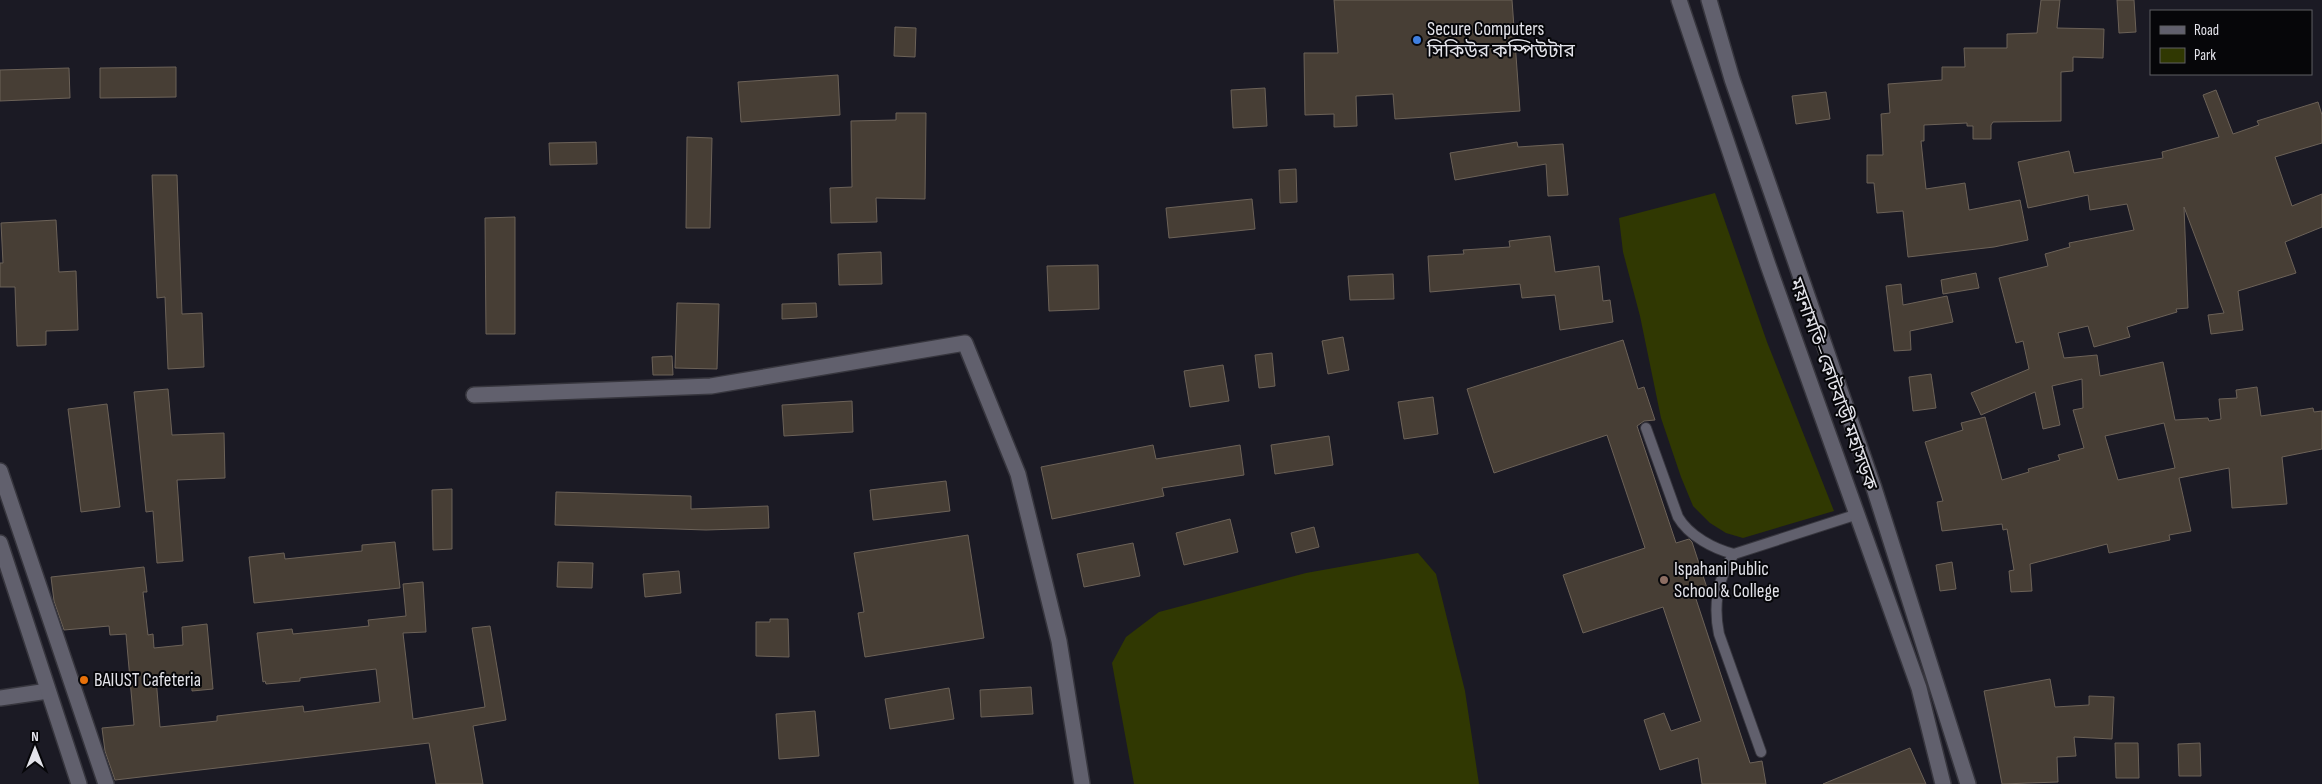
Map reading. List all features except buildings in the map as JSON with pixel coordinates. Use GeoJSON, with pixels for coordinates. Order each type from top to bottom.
{"type":"FeatureCollection","features":[{"type":"Feature","properties":{"kind":"main road","name":"ময়নামতি–কোটবাড়ী মহাসড়ক"},"geometry":{"type":"LineString","coordinates":[[1678,0],[1768,265],[1919,688],[1943,784]]}},
{"type":"Feature","properties":{"kind":"main road","name":"ময়নামতি–কোটবাড়ী মহাসড়ক"},"geometry":{"type":"LineString","coordinates":[[1709,0],[1732,79],[1874,488],[1968,784]]}},
{"type":"Feature","properties":{"kind":"main road"},"geometry":{"type":"LineString","coordinates":[[474,395],[711,386],[965,343],[1018,474],[1059,641],[1082,784]]}},
{"type":"Feature","properties":{"kind":"main road"},"geometry":{"type":"LineString","coordinates":[[0,472],[106,784]]}},
{"type":"Feature","properties":{"kind":"main road"},"geometry":{"type":"LineString","coordinates":[[0,543],[80,784]]}},
{"type":"Feature","properties":{"kind":"main road"},"geometry":{"type":"LineString","coordinates":[[1919,688],[1936,680]]}},
{"type":"Feature","properties":{"kind":"main road"},"geometry":{"type":"LineString","coordinates":[[0,698],[48,690]]}},
{"type":"Feature","properties":{"kind":"lane"},"geometry":{"type":"LineString","coordinates":[[1646,428],[1683,526],[1715,547],[1734,554],[1858,514]]}},
{"type":"Feature","properties":{"kind":"lane"},"geometry":{"type":"LineString","coordinates":[[1734,554],[1721,578],[1715,615],[1719,634],[1761,752]]}},
{"type":"Feature","properties":{"kind":"green space"},"geometry":{"type":"Polygon","coordinates":[[[1715,193],[1767,342],[1834,511],[1743,538],[1726,533],[1710,523],[1693,506],[1681,477],[1661,418],[1640,316],[1623,252],[1619,218],[1715,193]]]}},
{"type":"Feature","properties":{"kind":"green space"},"geometry":{"type":"Polygon","coordinates":[[[1418,553],[1436,574],[1465,691],[1479,784],[1134,784],[1112,663],[1126,637],[1159,612],[1306,573],[1418,553]]]}},
{"type":"Feature","properties":{"kind":"place","name":"Secure Computers সিকিউর কম্পিউটার"},"geometry":{"type":"Point","coordinates":[1417,40]}},
{"type":"Feature","properties":{"kind":"place","name":"Ispahani Public School & College"},"geometry":{"type":"Point","coordinates":[1664,580]}},
{"type":"Feature","properties":{"kind":"place","name":"BAIUST Cafeteria"},"geometry":{"type":"Point","coordinates":[84,680]}}]}
